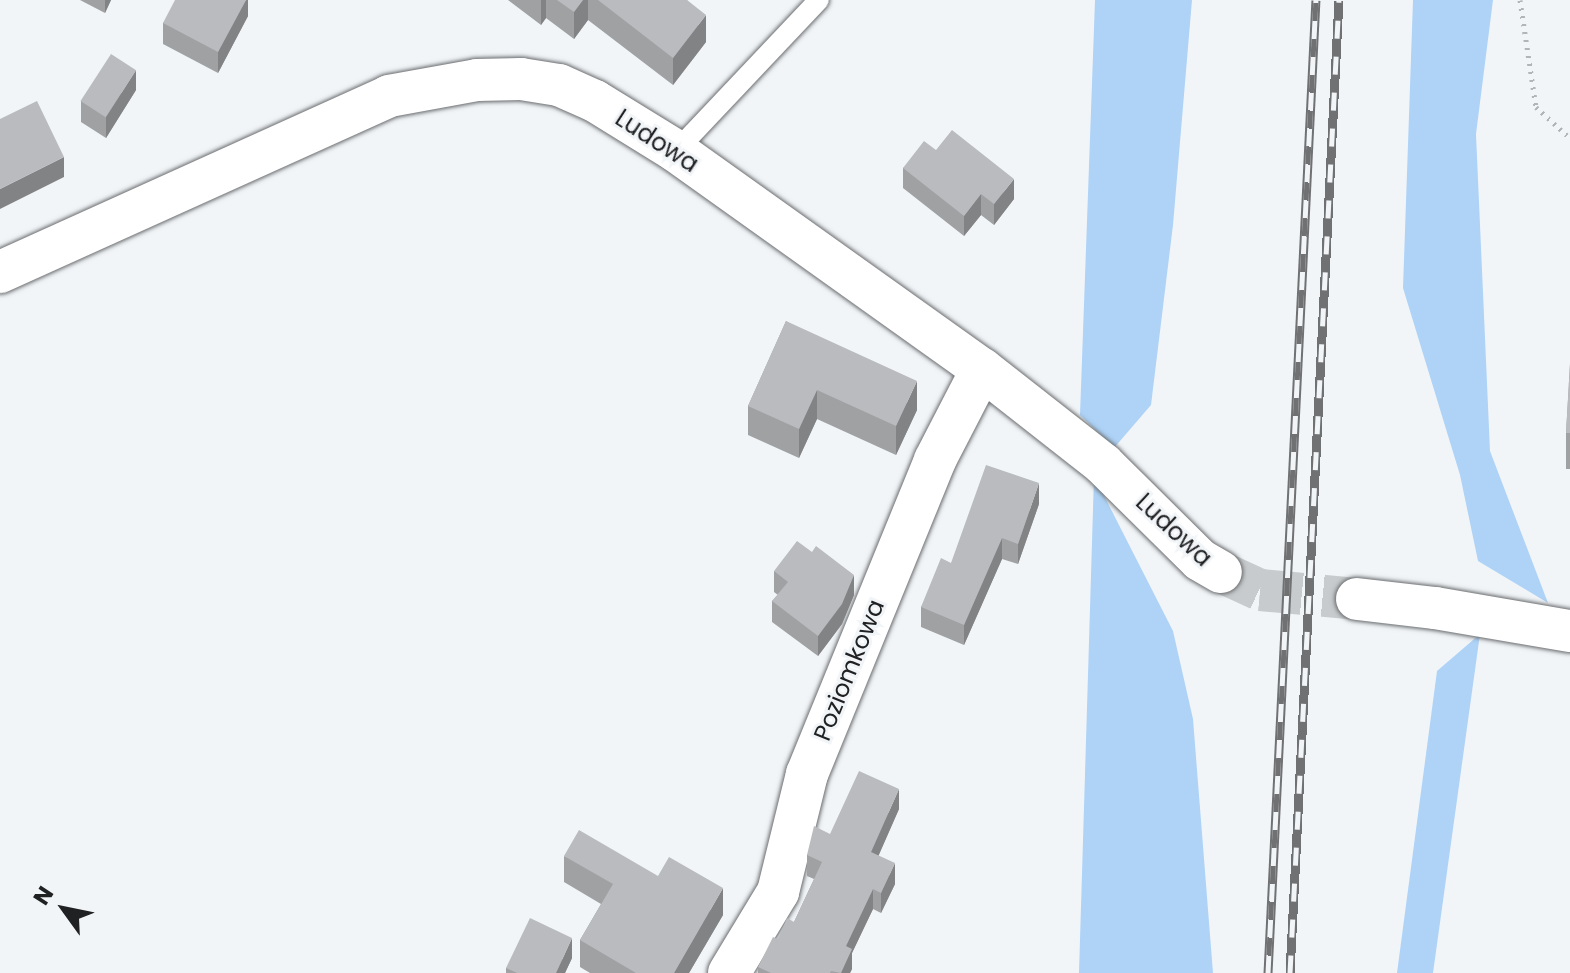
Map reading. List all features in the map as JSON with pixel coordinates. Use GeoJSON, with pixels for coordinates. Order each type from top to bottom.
{"type":"FeatureCollection","features":[{"type":"Feature","properties":{"kind":"street","name":"Ludowa"},"geometry":{"type":"LineString","coordinates":[[0,272],[161,202],[347,112],[389,96],[435,86],[521,79],[559,85],[595,101],[676,151],[982,369],[1103,464],[1200,560],[1221,572]]}},
{"type":"Feature","properties":{"kind":"street","name":"Poziomkowa"},"geometry":{"type":"LineString","coordinates":[[729,973],[778,892],[807,774],[935,460],[982,369]]}},
{"type":"Feature","properties":{"kind":"street"},"geometry":{"type":"LineString","coordinates":[[1357,599],[1449,610],[1570,631]]}},
{"type":"Feature","properties":{"kind":"lane"},"geometry":{"type":"LineString","coordinates":[[676,151],[819,0]]}},
{"type":"Feature","properties":{"kind":"path"},"geometry":{"type":"LineString","coordinates":[[1520,0],[1536,107],[1570,138]]}},
{"type":"Feature","properties":{"kind":"shaded area"},"geometry":{"type":"Polygon","coordinates":[[[1095,0],[1192,0],[1173,225],[1151,405],[1114,448],[1080,415],[1095,0]]]}},
{"type":"Feature","properties":{"kind":"shaded area"},"geometry":{"type":"Polygon","coordinates":[[[1413,0],[1493,0],[1476,134],[1490,451],[1548,603],[1478,561],[1460,475],[1403,288],[1413,0]]]}},
{"type":"Feature","properties":{"kind":"shaded area"},"geometry":{"type":"Polygon","coordinates":[[[1094,476],[1173,631],[1193,719],[1213,973],[1079,973],[1094,476]]]}},
{"type":"Feature","properties":{"kind":"shaded area"},"geometry":{"type":"Polygon","coordinates":[[[1480,634],[1433,973],[1397,973],[1437,671],[1480,634]]]}},
{"type":"Feature","properties":{"kind":"building"},"geometry":{"type":"Polygon","coordinates":[[[175,0],[246,0],[218,52],[163,23],[175,0]]]}},
{"type":"Feature","properties":{"kind":"building"},"geometry":{"type":"Polygon","coordinates":[[[557,0],[583,0],[574,12],[557,0]]]}},
{"type":"Feature","properties":{"kind":"building"},"geometry":{"type":"Polygon","coordinates":[[[598,0],[687,0],[706,15],[673,58],[598,0]]]}},
{"type":"Feature","properties":{"kind":"building"},"geometry":{"type":"Polygon","coordinates":[[[111,54],[136,70],[106,117],[81,101],[111,54]]]}},
{"type":"Feature","properties":{"kind":"building"},"geometry":{"type":"Polygon","coordinates":[[[37,101],[64,157],[0,189],[0,119],[37,101]]]}},
{"type":"Feature","properties":{"kind":"building"},"geometry":{"type":"Polygon","coordinates":[[[952,130],[1014,179],[994,204],[981,194],[964,216],[903,168],[924,141],[936,150],[952,130]]]}},
{"type":"Feature","properties":{"kind":"building"},"geometry":{"type":"Polygon","coordinates":[[[786,321],[917,381],[896,426],[817,390],[799,429],[748,406],[786,321]]]}},
{"type":"Feature","properties":{"kind":"building"},"geometry":{"type":"Polygon","coordinates":[[[1570,364],[1570,433],[1566,433],[1570,364]]]}},
{"type":"Feature","properties":{"kind":"building"},"geometry":{"type":"Polygon","coordinates":[[[986,465],[1039,483],[1018,544],[1002,538],[964,625],[921,607],[941,558],[951,563],[986,465]]]}},
{"type":"Feature","properties":{"kind":"building"},"geometry":{"type":"Polygon","coordinates":[[[797,541],[812,552],[816,546],[854,575],[842,604],[818,636],[772,601],[788,582],[774,571],[797,541]]]}},
{"type":"Feature","properties":{"kind":"building"},"geometry":{"type":"Polygon","coordinates":[[[859,771],[899,789],[871,852],[895,863],[881,893],[873,889],[846,946],[852,949],[841,973],[771,973],[758,967],[773,937],[778,939],[787,918],[794,922],[822,862],[807,855],[814,826],[830,834],[859,771]]]}},
{"type":"Feature","properties":{"kind":"building"},"geometry":{"type":"Polygon","coordinates":[[[579,830],[658,876],[669,857],[723,888],[674,973],[636,973],[580,940],[613,884],[564,856],[579,830]]]}},
{"type":"Feature","properties":{"kind":"building"},"geometry":{"type":"Polygon","coordinates":[[[530,918],[572,938],[556,973],[517,973],[506,968],[530,918]]]}},
{"type":"Feature","properties":{"kind":"tunnel"},"geometry":{"type":"LineString","coordinates":[[1221,572],[1260,590],[1357,599]]}},
{"type":"Feature","properties":{"kind":"railway"},"geometry":{"type":"LineString","coordinates":[[1268,973],[1316,0]]}},
{"type":"Feature","properties":{"kind":"railway"},"geometry":{"type":"LineString","coordinates":[[1290,973],[1339,0]]}}]}
